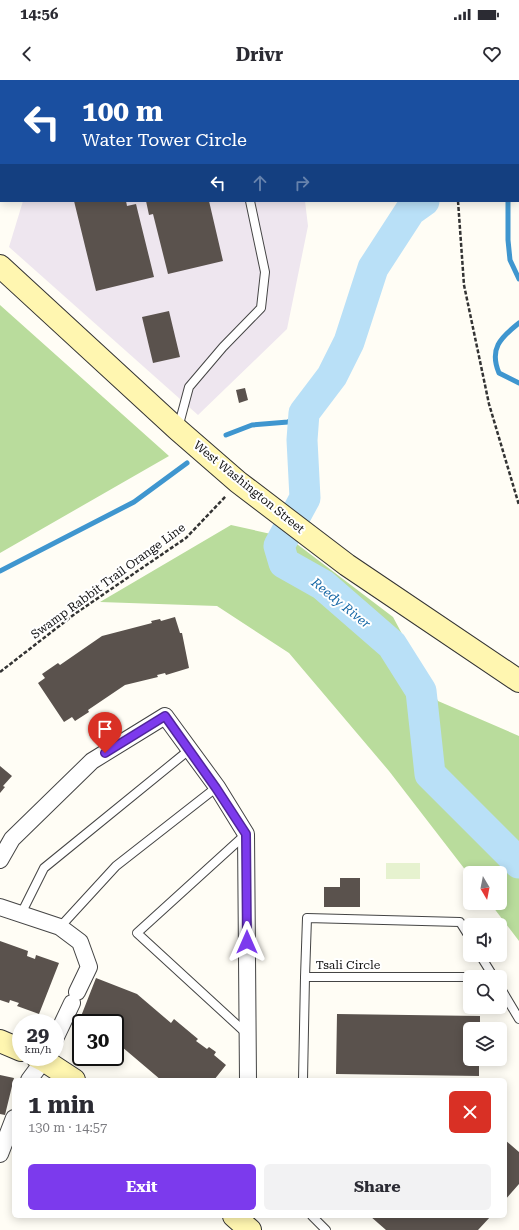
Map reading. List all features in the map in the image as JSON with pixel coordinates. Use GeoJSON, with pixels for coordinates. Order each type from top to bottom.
{"type":"FeatureCollection","features":[{"type":"Feature","properties":{"kind":"street","name":"West Washington Street"},"geometry":{"type":"LineString","coordinates":[[0,266],[34,299],[177,429],[238,482],[347,565],[519,681]]}},
{"type":"Feature","properties":{"kind":"street"},"geometry":{"type":"LineString","coordinates":[[0,860],[12,839],[92,761],[165,716],[216,788],[246,834],[248,1078]]}},
{"type":"Feature","properties":{"kind":"street"},"geometry":{"type":"LineString","coordinates":[[0,907],[60,927],[80,942],[89,967],[64,1019]]}},
{"type":"Feature","properties":{"kind":"street"},"geometry":{"type":"LineString","coordinates":[[0,1041],[12,1046]]}},
{"type":"Feature","properties":{"kind":"street"},"geometry":{"type":"LineString","coordinates":[[30,1078],[38,1066]]}},
{"type":"Feature","properties":{"kind":"street"},"geometry":{"type":"LineString","coordinates":[[54,1066],[71,1078]]}},
{"type":"Feature","properties":{"kind":"street"},"geometry":{"type":"LineString","coordinates":[[0,1154],[12,1123]]}},
{"type":"Feature","properties":{"kind":"street"},"geometry":{"type":"LineString","coordinates":[[236,1218],[250,1230]]}},
{"type":"Feature","properties":{"kind":"lane"},"geometry":{"type":"LineString","coordinates":[[177,429],[189,387],[223,347],[261,308],[265,272],[250,202]]}},
{"type":"Feature","properties":{"kind":"lane"},"geometry":{"type":"LineString","coordinates":[[21,914],[44,868],[189,750]]}},
{"type":"Feature","properties":{"kind":"lane"},"geometry":{"type":"LineString","coordinates":[[60,927],[116,866],[216,788]]}},
{"type":"Feature","properties":{"kind":"lane"},"geometry":{"type":"LineString","coordinates":[[246,834],[137,933],[248,1035]]}},
{"type":"Feature","properties":{"kind":"lane"},"geometry":{"type":"LineString","coordinates":[[305,977],[307,918],[460,922],[463,927]]}},
{"type":"Feature","properties":{"kind":"lane","name":"Tsali Circle"},"geometry":{"type":"LineString","coordinates":[[303,1078],[305,977],[463,977]]}},
{"type":"Feature","properties":{"kind":"lane"},"geometry":{"type":"LineString","coordinates":[[507,998],[519,1018]]}},
{"type":"Feature","properties":{"kind":"lane"},"geometry":{"type":"LineString","coordinates":[[314,1218],[326,1230]]}},
{"type":"Feature","properties":{"kind":"path"},"geometry":{"type":"LineString","coordinates":[[458,202],[464,285],[489,404],[519,504]]}},
{"type":"Feature","properties":{"kind":"path","name":"Swamp Rabbit Trail Orange Line"},"geometry":{"type":"LineString","coordinates":[[0,672],[76,613],[186,538],[238,482]]}},
{"type":"Feature","properties":{"kind":"shaded area"},"geometry":{"type":"Polygon","coordinates":[[[23,202],[305,202],[308,226],[287,329],[198,415],[9,247],[23,202]]]}},
{"type":"Feature","properties":{"kind":"green space"},"geometry":{"type":"Polygon","coordinates":[[[0,305],[169,456],[0,553],[0,305]]]}},
{"type":"Feature","properties":{"kind":"green space"},"geometry":{"type":"Polygon","coordinates":[[[231,525],[289,538],[393,617],[438,701],[519,736],[519,941],[507,925],[507,918],[501,918],[495,910],[507,910],[507,866],[463,867],[389,771],[289,653],[217,606],[100,602],[231,525]]]}},
{"type":"Feature","properties":{"kind":"green space"},"geometry":{"type":"Polygon","coordinates":[[[386,863],[420,863],[420,879],[386,879],[386,863]]]}},
{"type":"Feature","properties":{"kind":"building"},"geometry":{"type":"Polygon","coordinates":[[[74,202],[126,202],[127,206],[136,204],[154,277],[96,291],[74,202]]]}},
{"type":"Feature","properties":{"kind":"building"},"geometry":{"type":"Polygon","coordinates":[[[146,202],[209,202],[223,261],[168,274],[153,214],[149,215],[146,202]]]}},
{"type":"Feature","properties":{"kind":"building"},"geometry":{"type":"Polygon","coordinates":[[[169,311],[180,357],[153,363],[142,317],[169,311]]]}},
{"type":"Feature","properties":{"kind":"building"},"geometry":{"type":"Polygon","coordinates":[[[245,388],[248,400],[239,403],[236,390],[245,388]]]}},
{"type":"Feature","properties":{"kind":"building"},"geometry":{"type":"Polygon","coordinates":[[[175,617],[180,633],[182,633],[189,668],[166,675],[165,673],[157,675],[158,677],[125,685],[88,710],[89,712],[75,721],[72,717],[64,722],[38,683],[45,678],[42,674],[58,663],[60,665],[102,636],[152,623],[151,621],[160,619],[161,621],[175,617]]]}},
{"type":"Feature","properties":{"kind":"building"},"geometry":{"type":"Polygon","coordinates":[[[0,766],[12,776],[3,786],[5,787],[0,793],[0,766]]]}},
{"type":"Feature","properties":{"kind":"building"},"geometry":{"type":"Polygon","coordinates":[[[340,878],[360,878],[360,907],[324,907],[324,887],[340,887],[340,878]]]}},
{"type":"Feature","properties":{"kind":"building"},"geometry":{"type":"Polygon","coordinates":[[[0,941],[28,951],[27,956],[35,959],[36,955],[59,963],[39,1014],[17,1006],[19,1003],[10,1000],[9,1003],[0,1000],[0,941]]]}},
{"type":"Feature","properties":{"kind":"building"},"geometry":{"type":"Polygon","coordinates":[[[96,978],[137,994],[171,1023],[174,1019],[198,1039],[196,1041],[207,1049],[209,1047],[216,1052],[214,1055],[226,1065],[216,1078],[159,1078],[124,1049],[124,1014],[82,1014],[96,978]]]}},
{"type":"Feature","properties":{"kind":"building"},"geometry":{"type":"Polygon","coordinates":[[[337,1014],[480,1016],[480,1022],[463,1022],[463,1066],[479,1066],[479,1076],[336,1074],[337,1014]]]}},
{"type":"Feature","properties":{"kind":"building"},"geometry":{"type":"Polygon","coordinates":[[[0,1075],[14,1078],[12,1078],[12,1086],[5,1115],[0,1114],[0,1075]]]}},
{"type":"Feature","properties":{"kind":"building"},"geometry":{"type":"Polygon","coordinates":[[[507,1142],[519,1152],[519,1184],[507,1198],[507,1142]]]}},
{"type":"Feature","properties":{"kind":"building"},"geometry":{"type":"Polygon","coordinates":[[[372,1218],[489,1218],[478,1230],[386,1230],[372,1218]]]}},
{"type":"Feature","properties":{"kind":"waterway","name":"Reedy River"},"geometry":{"type":"LineString","coordinates":[[423,202],[410,211],[373,268],[349,342],[332,376],[304,413],[302,440],[305,498],[279,546],[284,563],[323,585],[392,645],[421,691],[430,774],[519,863]]}},
{"type":"Feature","properties":{"kind":"waterway"},"geometry":{"type":"LineString","coordinates":[[508,202],[508,240],[510,260],[519,279]]}},
{"type":"Feature","properties":{"kind":"waterway"},"geometry":{"type":"LineString","coordinates":[[519,323],[502,339],[498,345],[495,357],[499,373],[519,383]]}},
{"type":"Feature","properties":{"kind":"waterway"},"geometry":{"type":"LineString","coordinates":[[226,435],[252,425],[288,422],[304,413]]}},
{"type":"Feature","properties":{"kind":"waterway"},"geometry":{"type":"LineString","coordinates":[[0,571],[134,502],[187,463]]}},
{"type":"Feature","properties":{"kind":"route"},"geometry":{"type":"LineString","coordinates":[[105,753],[165,716],[216,788],[246,834],[247,942]]}}]}
